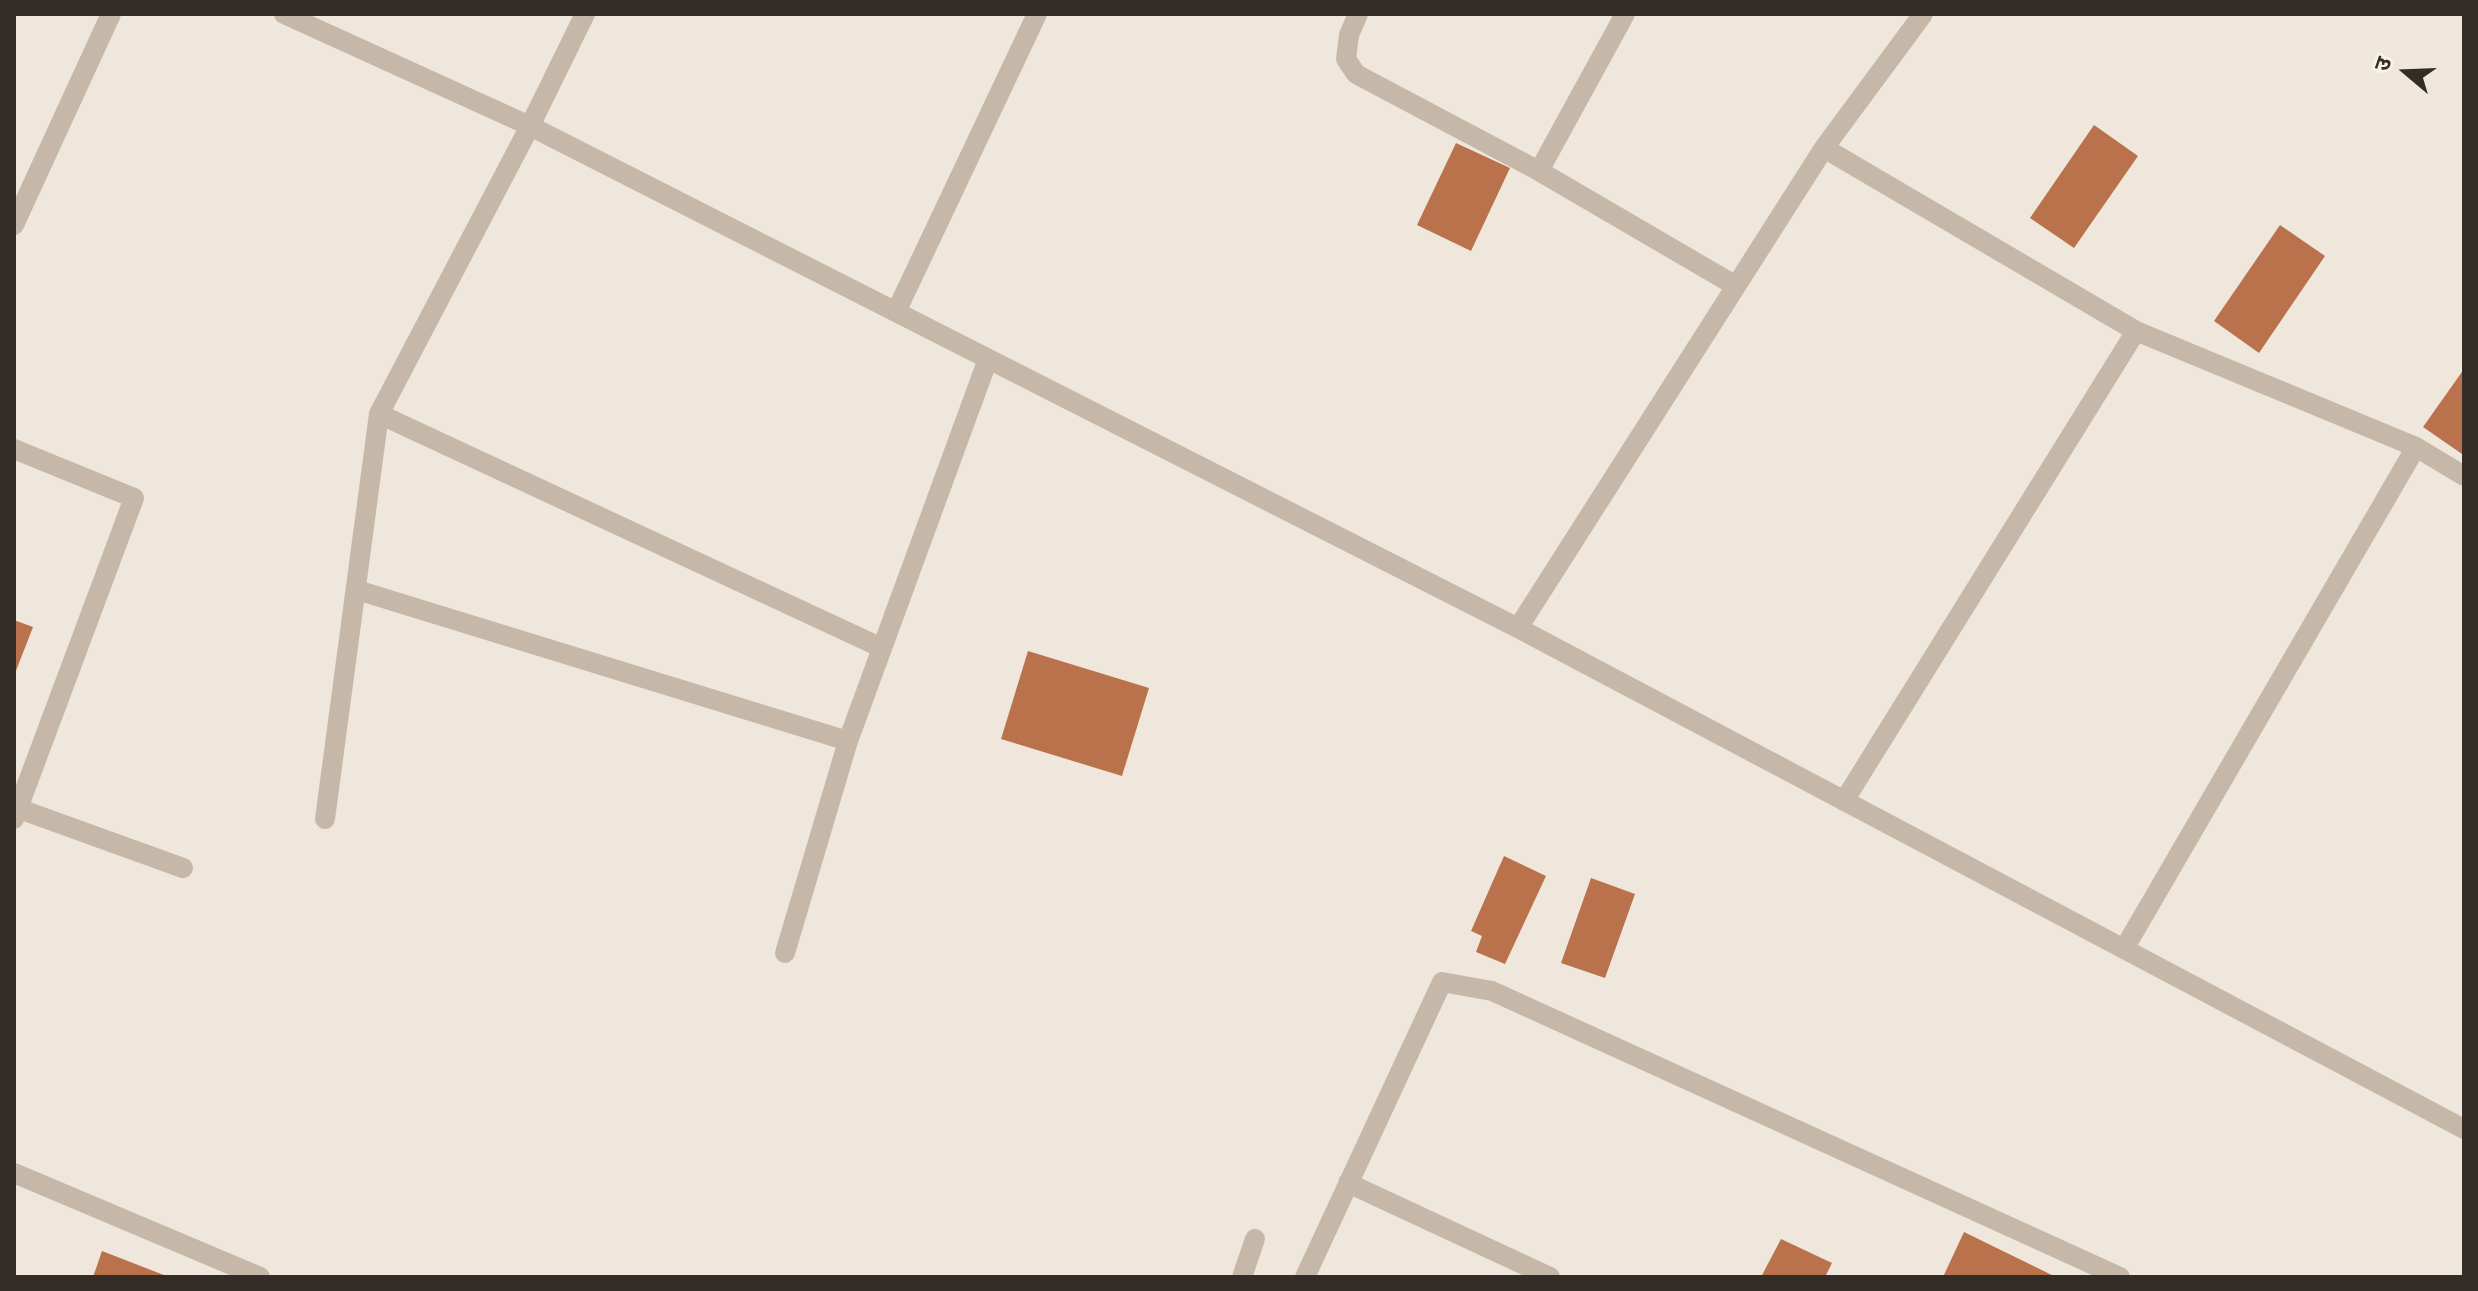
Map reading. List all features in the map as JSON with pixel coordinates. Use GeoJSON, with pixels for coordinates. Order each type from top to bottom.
{"type":"FeatureCollection","features":[{"type":"Feature","properties":{"kind":"street"},"geometry":{"type":"LineString","coordinates":[[14,225],[111,14]]}},
{"type":"Feature","properties":{"kind":"street"},"geometry":{"type":"LineString","coordinates":[[284,14],[530,126],[1518,628],[2464,1129]]}},
{"type":"Feature","properties":{"kind":"street"},"geometry":{"type":"LineString","coordinates":[[325,819],[379,414],[585,14]]}},
{"type":"Feature","properties":{"kind":"street"},"geometry":{"type":"LineString","coordinates":[[896,312],[1037,14]]}},
{"type":"Feature","properties":{"kind":"street"},"geometry":{"type":"LineString","coordinates":[[1358,14],[1349,35],[1346,59],[1356,74],[1539,171],[1736,286]]}},
{"type":"Feature","properties":{"kind":"street"},"geometry":{"type":"LineString","coordinates":[[1539,171],[1625,14]]}},
{"type":"Feature","properties":{"kind":"street"},"geometry":{"type":"LineString","coordinates":[[1518,628],[1824,148],[1923,14]]}},
{"type":"Feature","properties":{"kind":"street"},"geometry":{"type":"LineString","coordinates":[[1824,148],[2136,331],[2416,447],[2464,476]]}},
{"type":"Feature","properties":{"kind":"street"},"geometry":{"type":"LineString","coordinates":[[1844,801],[2136,331]]}},
{"type":"Feature","properties":{"kind":"street"},"geometry":{"type":"LineString","coordinates":[[785,953],[848,741],[988,359]]}},
{"type":"Feature","properties":{"kind":"street"},"geometry":{"type":"LineString","coordinates":[[379,414],[882,648]]}},
{"type":"Feature","properties":{"kind":"street"},"geometry":{"type":"LineString","coordinates":[[2124,949],[2416,447]]}},
{"type":"Feature","properties":{"kind":"street"},"geometry":{"type":"LineString","coordinates":[[14,449],[134,498],[15,812],[183,868]]}},
{"type":"Feature","properties":{"kind":"street"},"geometry":{"type":"LineString","coordinates":[[357,590],[848,741]]}},
{"type":"Feature","properties":{"kind":"street"},"geometry":{"type":"LineString","coordinates":[[1305,1277],[1442,982],[1492,991],[2120,1277]]}},
{"type":"Feature","properties":{"kind":"street"},"geometry":{"type":"LineString","coordinates":[[14,1173],[260,1277]]}},
{"type":"Feature","properties":{"kind":"street"},"geometry":{"type":"LineString","coordinates":[[1348,1183],[1550,1277]]}},
{"type":"Feature","properties":{"kind":"street"},"geometry":{"type":"LineString","coordinates":[[1242,1277],[1255,1239]]}},
{"type":"Feature","properties":{"kind":"building"},"geometry":{"type":"Polygon","coordinates":[[[2094,125],[2138,156],[2074,248],[2030,218],[2094,125]]]}},
{"type":"Feature","properties":{"kind":"building"},"geometry":{"type":"Polygon","coordinates":[[[1456,143],[1510,168],[1471,251],[1417,225],[1456,143]]]}},
{"type":"Feature","properties":{"kind":"building"},"geometry":{"type":"Polygon","coordinates":[[[2280,225],[2325,256],[2259,353],[2214,321],[2280,225]]]}},
{"type":"Feature","properties":{"kind":"building"},"geometry":{"type":"Polygon","coordinates":[[[2464,369],[2464,451],[2462,454],[2423,427],[2464,369]]]}},
{"type":"Feature","properties":{"kind":"building"},"geometry":{"type":"Polygon","coordinates":[[[14,620],[33,627],[14,676],[14,620]]]}},
{"type":"Feature","properties":{"kind":"building"},"geometry":{"type":"Polygon","coordinates":[[[1028,651],[1149,688],[1122,776],[1001,739],[1028,651]]]}},
{"type":"Feature","properties":{"kind":"building"},"geometry":{"type":"Polygon","coordinates":[[[1504,856],[1546,876],[1505,964],[1476,952],[1482,936],[1471,931],[1504,856]]]}},
{"type":"Feature","properties":{"kind":"building"},"geometry":{"type":"Polygon","coordinates":[[[1591,878],[1635,894],[1605,978],[1561,963],[1591,878]]]}},
{"type":"Feature","properties":{"kind":"building"},"geometry":{"type":"Polygon","coordinates":[[[1964,1232],[2056,1277],[1943,1277],[1964,1232]]]}},
{"type":"Feature","properties":{"kind":"building"},"geometry":{"type":"Polygon","coordinates":[[[1781,1239],[1832,1263],[1825,1277],[1761,1277],[1781,1239]]]}},
{"type":"Feature","properties":{"kind":"building"},"geometry":{"type":"Polygon","coordinates":[[[102,1251],[169,1277],[93,1277],[102,1251]]]}}]}
